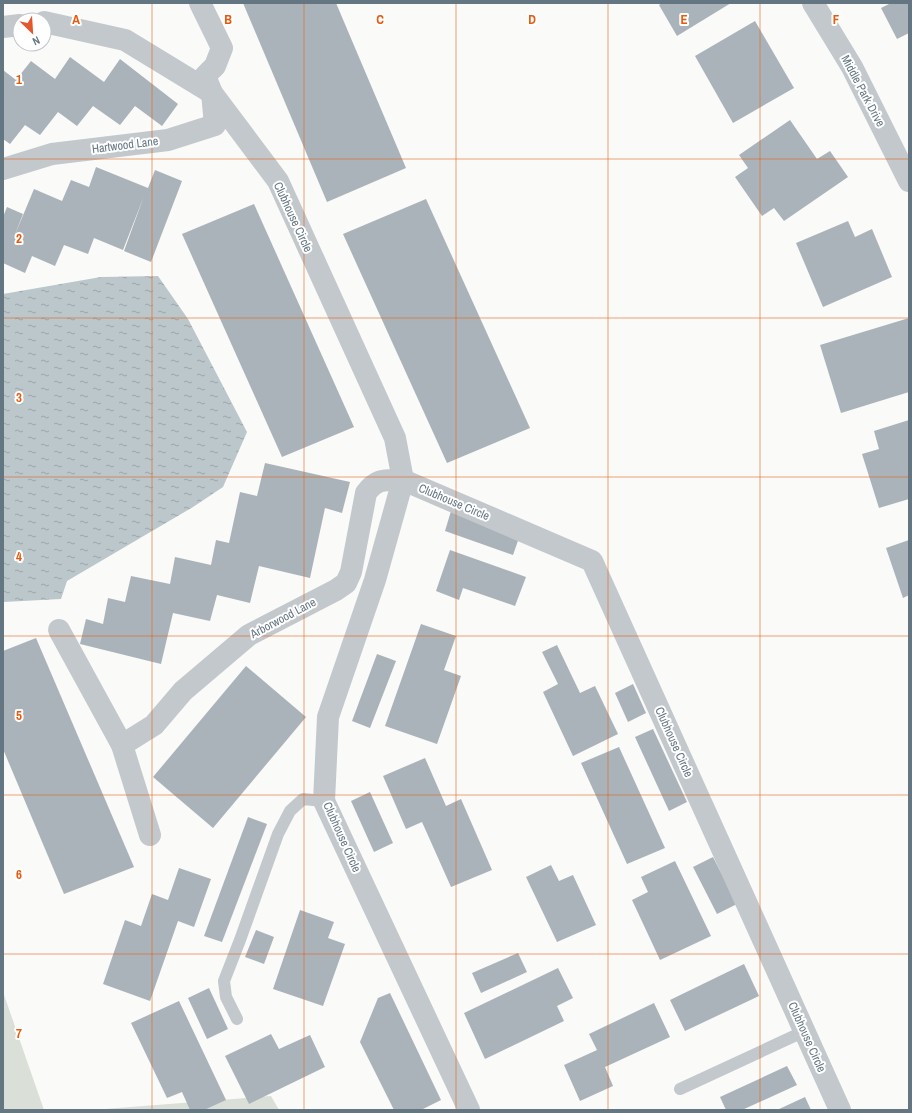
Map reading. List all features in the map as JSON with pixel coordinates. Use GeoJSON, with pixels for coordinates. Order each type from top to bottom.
{"type":"FeatureCollection","features":[{"type":"Feature","properties":{"kind":"street"},"geometry":{"type":"LineString","coordinates":[[200,3],[222,48],[215,66],[205,76],[212,93]]}},
{"type":"Feature","properties":{"kind":"street","name":"Middle Park Drive"},"geometry":{"type":"LineString","coordinates":[[813,3],[852,67],[909,181]]}},
{"type":"Feature","properties":{"kind":"street","name":"Clubhouse Circle"},"geometry":{"type":"LineString","coordinates":[[52,24],[125,40],[212,93],[278,181],[395,438],[403,480],[375,580],[328,716],[324,801],[469,1110]]}},
{"type":"Feature","properties":{"kind":"street","name":"Hartwood Lane"},"geometry":{"type":"LineString","coordinates":[[3,168],[52,154],[168,140],[215,126],[212,93]]}},
{"type":"Feature","properties":{"kind":"street","name":"Arborwood Lane"},"geometry":{"type":"LineString","coordinates":[[122,745],[154,725],[183,691],[249,635],[336,590],[346,583],[351,572],[366,493],[372,486],[381,480],[403,480]]}},
{"type":"Feature","properties":{"kind":"street","name":"Clubhouse Circle"},"geometry":{"type":"LineString","coordinates":[[403,480],[592,561],[840,1110]]}},
{"type":"Feature","properties":{"kind":"street"},"geometry":{"type":"LineString","coordinates":[[59,630],[122,745],[150,835]]}},
{"type":"Feature","properties":{"kind":"lane"},"geometry":{"type":"LineString","coordinates":[[237,1019],[226,997],[224,981],[278,834],[290,811],[303,799],[324,801]]}},
{"type":"Feature","properties":{"kind":"lane"},"geometry":{"type":"LineString","coordinates":[[680,1089],[805,1031]]}},
{"type":"Feature","properties":{"kind":"shaded area"},"geometry":{"type":"Polygon","coordinates":[[[3,992],[44,1110],[3,1110],[3,992]]]}},
{"type":"Feature","properties":{"kind":"shaded area"},"geometry":{"type":"Polygon","coordinates":[[[271,1096],[279,1110],[92,1110],[271,1096]]]}},
{"type":"Feature","properties":{"kind":"water"},"geometry":{"type":"Polygon","coordinates":[[[158,276],[188,319],[247,432],[223,487],[193,507],[67,581],[61,599],[3,602],[3,294],[101,277],[158,276]]]}},
{"type":"Feature","properties":{"kind":"building"},"geometry":{"type":"Polygon","coordinates":[[[243,3],[336,3],[406,168],[327,202],[243,3]]]}},
{"type":"Feature","properties":{"kind":"building"},"geometry":{"type":"Polygon","coordinates":[[[662,3],[731,3],[677,36],[659,5],[662,3]]]}},
{"type":"Feature","properties":{"kind":"building"},"geometry":{"type":"Polygon","coordinates":[[[891,3],[909,3],[909,33],[897,39],[881,8],[891,3]]]}},
{"type":"Feature","properties":{"kind":"building"},"geometry":{"type":"Polygon","coordinates":[[[755,21],[794,88],[733,123],[695,56],[755,21]]]}},
{"type":"Feature","properties":{"kind":"building"},"geometry":{"type":"Polygon","coordinates":[[[70,57],[104,82],[120,59],[178,104],[162,126],[135,106],[120,125],[93,106],[77,126],[58,112],[40,135],[25,125],[10,144],[3,139],[3,70],[16,80],[31,61],[55,79],[70,57]]]}},
{"type":"Feature","properties":{"kind":"building"},"geometry":{"type":"Polygon","coordinates":[[[790,120],[817,159],[830,151],[848,177],[784,221],[774,208],[762,216],[735,177],[748,168],[739,155],[790,120]]]}},
{"type":"Feature","properties":{"kind":"building"},"geometry":{"type":"Polygon","coordinates":[[[96,167],[148,188],[155,170],[182,181],[151,262],[124,251],[144,196],[123,250],[94,238],[88,254],[64,245],[55,266],[32,256],[25,273],[3,263],[3,217],[7,207],[23,214],[14,237],[34,189],[62,201],[71,180],[89,187],[96,167]]]}},
{"type":"Feature","properties":{"kind":"building"},"geometry":{"type":"Polygon","coordinates":[[[426,199],[530,428],[447,463],[343,234],[426,199]]]}},
{"type":"Feature","properties":{"kind":"building"},"geometry":{"type":"Polygon","coordinates":[[[254,204],[354,427],[282,457],[182,234],[254,204]]]}},
{"type":"Feature","properties":{"kind":"building"},"geometry":{"type":"Polygon","coordinates":[[[848,221],[855,237],[872,229],[892,277],[823,307],[796,243],[848,221]]]}},
{"type":"Feature","properties":{"kind":"building"},"geometry":{"type":"Polygon","coordinates":[[[909,318],[909,392],[841,413],[820,345],[909,318]]]}},
{"type":"Feature","properties":{"kind":"building"},"geometry":{"type":"Polygon","coordinates":[[[909,420],[909,499],[879,508],[862,454],[879,449],[874,431],[909,420]]]}},
{"type":"Feature","properties":{"kind":"building"},"geometry":{"type":"Polygon","coordinates":[[[265,463],[350,482],[342,513],[325,508],[310,578],[259,566],[250,603],[217,595],[210,621],[173,613],[161,664],[80,644],[86,619],[103,624],[108,598],[125,602],[131,576],[170,584],[175,557],[211,565],[216,540],[229,543],[240,492],[257,496],[265,463]]]}},
{"type":"Feature","properties":{"kind":"building"},"geometry":{"type":"Polygon","coordinates":[[[451,511],[520,535],[513,555],[445,531],[451,511]]]}},
{"type":"Feature","properties":{"kind":"building"},"geometry":{"type":"Polygon","coordinates":[[[909,540],[909,595],[903,598],[886,548],[909,540]]]}},
{"type":"Feature","properties":{"kind":"building"},"geometry":{"type":"Polygon","coordinates":[[[450,550],[526,577],[515,606],[463,588],[459,600],[436,591],[450,550]]]}},
{"type":"Feature","properties":{"kind":"building"},"geometry":{"type":"Polygon","coordinates":[[[421,624],[456,636],[444,670],[461,676],[437,744],[385,726],[421,624]]]}},
{"type":"Feature","properties":{"kind":"building"},"geometry":{"type":"Polygon","coordinates":[[[36,638],[134,867],[64,894],[3,749],[3,651],[36,638]]]}},
{"type":"Feature","properties":{"kind":"building"},"geometry":{"type":"Polygon","coordinates":[[[557,645],[580,693],[595,686],[618,734],[573,756],[543,692],[558,684],[542,652],[557,645]]]}},
{"type":"Feature","properties":{"kind":"building"},"geometry":{"type":"Polygon","coordinates":[[[377,654],[396,661],[370,728],[352,721],[377,654]]]}},
{"type":"Feature","properties":{"kind":"building"},"geometry":{"type":"Polygon","coordinates":[[[246,666],[306,717],[213,828],[153,777],[246,666]]]}},
{"type":"Feature","properties":{"kind":"building"},"geometry":{"type":"Polygon","coordinates":[[[633,684],[646,713],[628,722],[615,693],[633,684]]]}},
{"type":"Feature","properties":{"kind":"building"},"geometry":{"type":"Polygon","coordinates":[[[653,729],[687,802],[669,811],[635,737],[653,729]]]}},
{"type":"Feature","properties":{"kind":"building"},"geometry":{"type":"Polygon","coordinates":[[[619,747],[665,848],[627,864],[581,763],[619,747]]]}},
{"type":"Feature","properties":{"kind":"building"},"geometry":{"type":"Polygon","coordinates":[[[425,758],[446,806],[461,799],[492,870],[451,887],[422,822],[406,829],[383,776],[425,758]]]}},
{"type":"Feature","properties":{"kind":"building"},"geometry":{"type":"Polygon","coordinates":[[[370,792],[393,843],[374,852],[351,801],[370,792]]]}},
{"type":"Feature","properties":{"kind":"building"},"geometry":{"type":"Polygon","coordinates":[[[248,817],[267,824],[222,942],[204,936],[248,817]]]}},
{"type":"Feature","properties":{"kind":"building"},"geometry":{"type":"Polygon","coordinates":[[[713,857],[737,904],[717,914],[693,867],[713,857]]]}},
{"type":"Feature","properties":{"kind":"building"},"geometry":{"type":"Polygon","coordinates":[[[675,861],[711,936],[660,960],[632,900],[648,892],[641,877],[675,861]]]}},
{"type":"Feature","properties":{"kind":"building"},"geometry":{"type":"Polygon","coordinates":[[[551,865],[559,881],[573,875],[596,925],[557,942],[526,877],[551,865]]]}},
{"type":"Feature","properties":{"kind":"building"},"geometry":{"type":"Polygon","coordinates":[[[179,868],[211,879],[194,927],[178,921],[150,1001],[103,984],[125,920],[141,926],[152,894],[168,900],[179,868]]]}},
{"type":"Feature","properties":{"kind":"building"},"geometry":{"type":"Polygon","coordinates":[[[300,910],[334,922],[328,938],[345,944],[323,1006],[273,989],[300,910]]]}},
{"type":"Feature","properties":{"kind":"building"},"geometry":{"type":"Polygon","coordinates":[[[256,930],[274,937],[264,964],[245,957],[256,930]]]}},
{"type":"Feature","properties":{"kind":"building"},"geometry":{"type":"Polygon","coordinates":[[[518,953],[527,972],[481,993],[472,973],[518,953]]]}},
{"type":"Feature","properties":{"kind":"building"},"geometry":{"type":"Polygon","coordinates":[[[744,964],[759,996],[685,1031],[670,1000],[744,964]]]}},
{"type":"Feature","properties":{"kind":"building"},"geometry":{"type":"Polygon","coordinates":[[[558,968],[573,998],[557,1006],[564,1021],[485,1059],[464,1013],[558,968]]]}},
{"type":"Feature","properties":{"kind":"building"},"geometry":{"type":"Polygon","coordinates":[[[209,988],[228,1029],[207,1039],[188,998],[209,988]]]}},
{"type":"Feature","properties":{"kind":"building"},"geometry":{"type":"Polygon","coordinates":[[[390,993],[441,1100],[421,1110],[394,1110],[360,1042],[378,998],[390,993]]]}},
{"type":"Feature","properties":{"kind":"building"},"geometry":{"type":"Polygon","coordinates":[[[179,1001],[226,1100],[204,1110],[190,1110],[182,1092],[167,1098],[131,1023],[179,1001]]]}},
{"type":"Feature","properties":{"kind":"building"},"geometry":{"type":"Polygon","coordinates":[[[654,1003],[670,1037],[605,1067],[613,1086],[580,1101],[564,1065],[597,1050],[589,1034],[654,1003]]]}},
{"type":"Feature","properties":{"kind":"building"},"geometry":{"type":"Polygon","coordinates":[[[271,1034],[279,1049],[310,1035],[325,1067],[249,1104],[225,1056],[271,1034]]]}},
{"type":"Feature","properties":{"kind":"building"},"geometry":{"type":"Polygon","coordinates":[[[787,1066],[797,1085],[742,1110],[726,1110],[720,1097],[787,1066]]]}},
{"type":"Feature","properties":{"kind":"building"},"geometry":{"type":"Polygon","coordinates":[[[805,1097],[811,1110],[777,1110],[805,1097]]]}}]}
